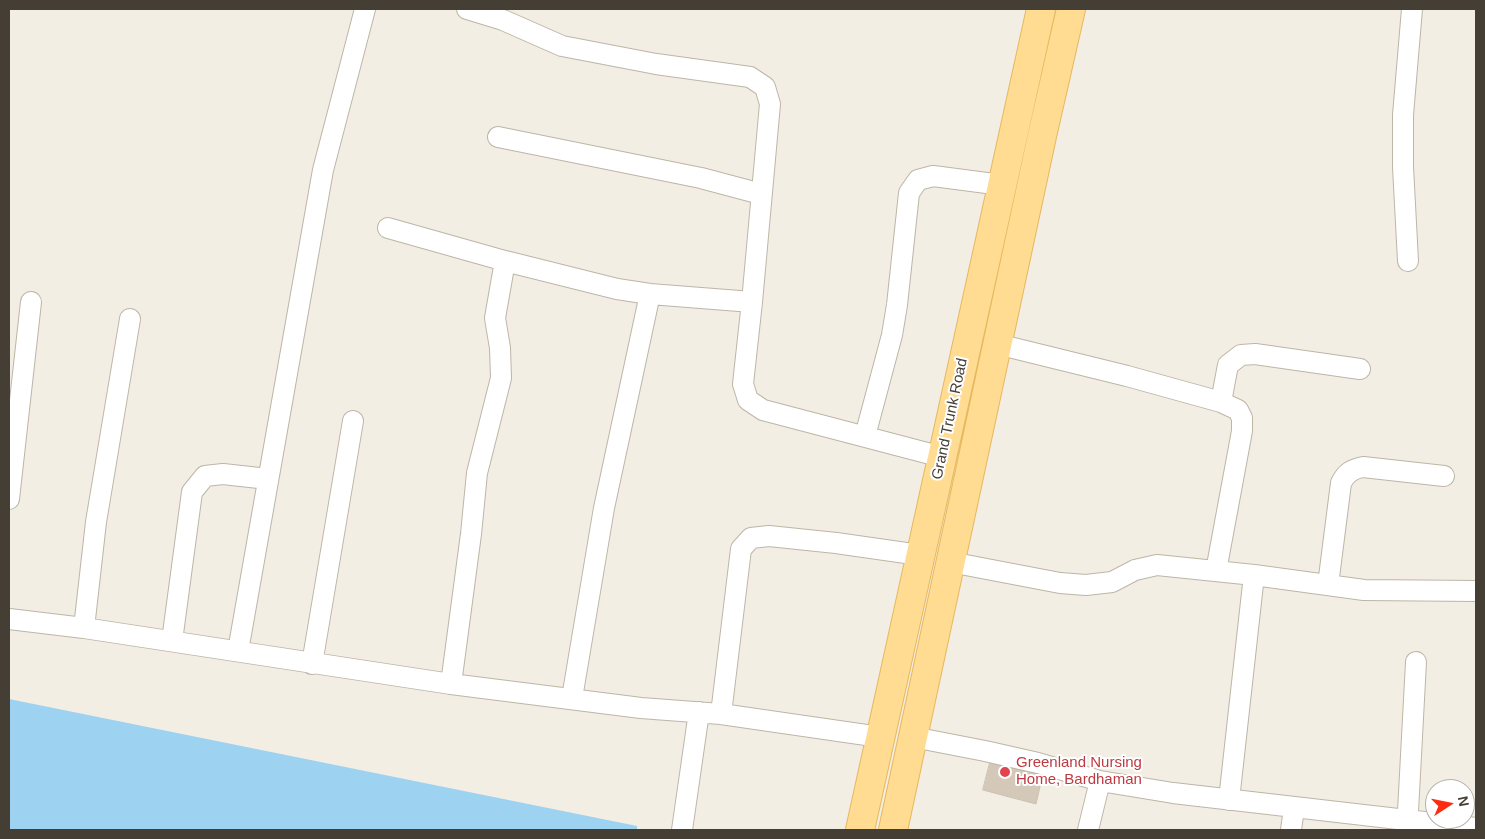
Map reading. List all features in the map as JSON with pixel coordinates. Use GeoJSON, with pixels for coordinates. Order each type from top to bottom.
{"type":"FeatureCollection","features":[{"type":"Feature","properties":{"kind":"main road","name":"Grand Trunk Road"},"geometry":{"type":"LineString","coordinates":[[860,830],[1041,9]]}},
{"type":"Feature","properties":{"kind":"main road","name":"Grand Trunk Road"},"geometry":{"type":"LineString","coordinates":[[893,830],[1071,9]]}},
{"type":"Feature","properties":{"kind":"main road"},"geometry":{"type":"LineString","coordinates":[[902,634],[933,642]]}},
{"type":"Feature","properties":{"kind":"street"},"geometry":{"type":"LineString","coordinates":[[238,651],[323,170],[365,9]]}},
{"type":"Feature","properties":{"kind":"street"},"geometry":{"type":"LineString","coordinates":[[467,9],[505,14],[562,46],[656,64],[750,77],[764,87],[770,104],[743,384],[748,400],[764,410],[942,457]]}},
{"type":"Feature","properties":{"kind":"street"},"geometry":{"type":"LineString","coordinates":[[1408,261],[1403,167],[1403,116],[1412,9]]}},
{"type":"Feature","properties":{"kind":"street"},"geometry":{"type":"LineString","coordinates":[[498,137],[701,178],[761,194]]}},
{"type":"Feature","properties":{"kind":"street"},"geometry":{"type":"LineString","coordinates":[[865,436],[892,335],[909,193],[918,180],[933,176],[1002,186]]}},
{"type":"Feature","properties":{"kind":"street"},"geometry":{"type":"LineString","coordinates":[[388,228],[617,289],[650,294],[752,302]]}},
{"type":"Feature","properties":{"kind":"street"},"geometry":{"type":"LineString","coordinates":[[451,684],[471,534],[477,473],[500,378],[500,348],[495,318],[505,260]]}},
{"type":"Feature","properties":{"kind":"street"},"geometry":{"type":"LineString","coordinates":[[572,698],[604,508],[650,294]]}},
{"type":"Feature","properties":{"kind":"street"},"geometry":{"type":"LineString","coordinates":[[9,499],[14,399],[31,302]]}},
{"type":"Feature","properties":{"kind":"street"},"geometry":{"type":"LineString","coordinates":[[84,628],[96,522],[130,319]]}},
{"type":"Feature","properties":{"kind":"street"},"geometry":{"type":"LineString","coordinates":[[997,344],[1221,402],[1238,410],[1242,418],[1242,431],[1216,571]]}},
{"type":"Feature","properties":{"kind":"street"},"geometry":{"type":"LineString","coordinates":[[1221,402],[1228,365],[1241,355],[1255,354],[1360,368]]}},
{"type":"Feature","properties":{"kind":"street"},"geometry":{"type":"LineString","coordinates":[[312,664],[353,421]]}},
{"type":"Feature","properties":{"kind":"street"},"geometry":{"type":"LineString","coordinates":[[1328,585],[1341,483],[1344,476],[1356,468],[1363,467],[1444,476]]}},
{"type":"Feature","properties":{"kind":"street"},"geometry":{"type":"LineString","coordinates":[[172,641],[192,492],[205,476],[223,474],[268,479]]}},
{"type":"Feature","properties":{"kind":"street"},"geometry":{"type":"LineString","coordinates":[[721,714],[741,550],[751,538],[769,536],[920,555]]}},
{"type":"Feature","properties":{"kind":"street"},"geometry":{"type":"LineString","coordinates":[[950,562],[1060,583],[1112,582],[1135,570],[1157,565],[1254,575],[1364,590],[1476,591]]}},
{"type":"Feature","properties":{"kind":"street"},"geometry":{"type":"LineString","coordinates":[[1230,800],[1254,575]]}},
{"type":"Feature","properties":{"kind":"street"},"geometry":{"type":"LineString","coordinates":[[9,619],[84,628],[451,684],[641,708],[721,714],[880,737]]}},
{"type":"Feature","properties":{"kind":"street"},"geometry":{"type":"LineString","coordinates":[[1407,826],[1416,662]]}},
{"type":"Feature","properties":{"kind":"street"},"geometry":{"type":"LineString","coordinates":[[682,830],[699,712]]}},
{"type":"Feature","properties":{"kind":"street"},"geometry":{"type":"LineString","coordinates":[[913,737],[1029,761],[1100,781],[1173,793],[1294,808],[1407,826],[1476,828]]}},
{"type":"Feature","properties":{"kind":"street"},"geometry":{"type":"LineString","coordinates":[[1088,830],[1100,781]]}},
{"type":"Feature","properties":{"kind":"street"},"geometry":{"type":"LineString","coordinates":[[1292,830],[1294,808]]}},
{"type":"Feature","properties":{"kind":"water"},"geometry":{"type":"Polygon","coordinates":[[[9,699],[637,826],[637,830],[9,830],[9,699]]]}},
{"type":"Feature","properties":{"kind":"building"},"geometry":{"type":"Polygon","coordinates":[[[992,755],[1044,769],[1036,804],[983,790],[992,755]]]}},
{"type":"Feature","properties":{"kind":"place","name":"Greenland Nursing Home, Bardhaman"},"geometry":{"type":"Point","coordinates":[1005,772]}}]}
